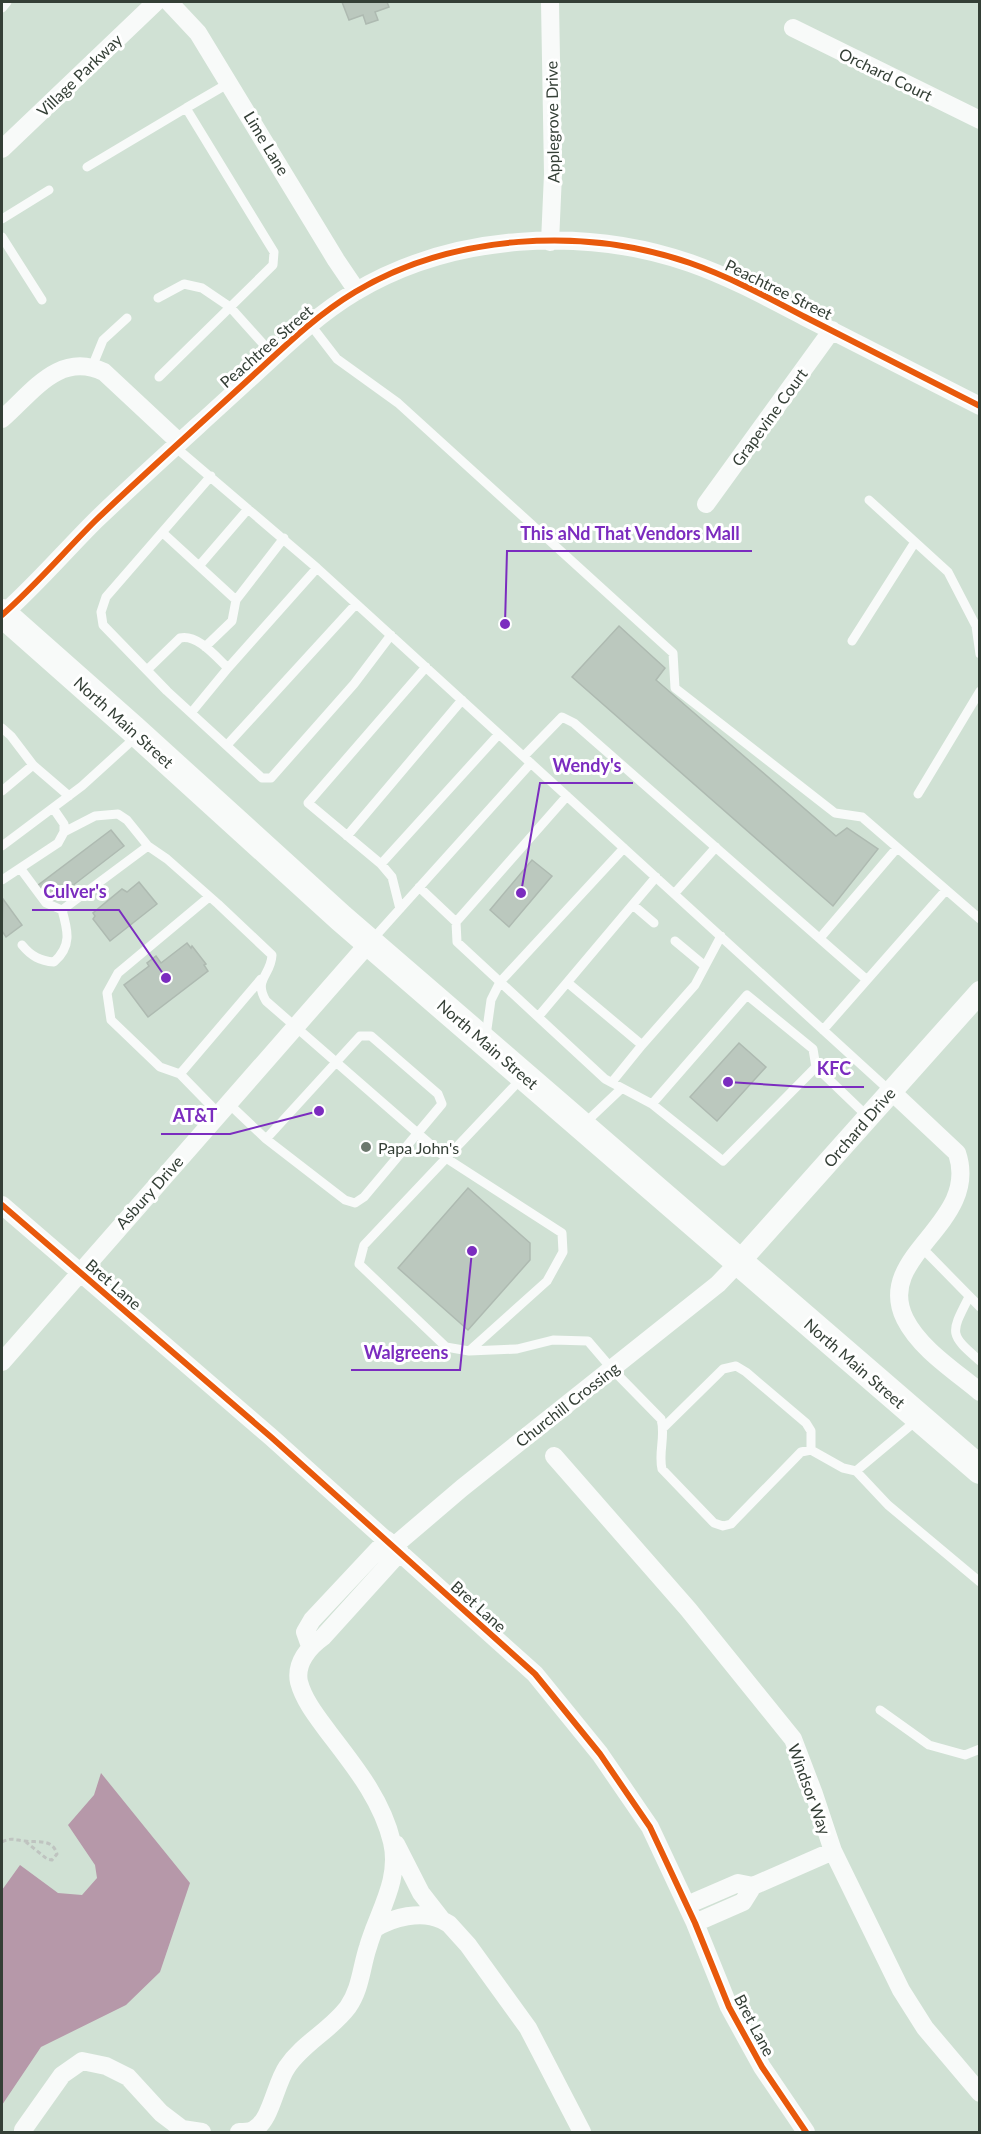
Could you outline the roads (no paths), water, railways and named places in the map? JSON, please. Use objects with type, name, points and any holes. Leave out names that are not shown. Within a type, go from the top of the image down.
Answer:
[{"type":"main road","name":"North Main Street","points":[[2,614],[369,943],[980,1470]]},
{"type":"street","name":"Village Parkway","points":[[2,149],[156,2]]},
{"type":"street","name":"Lime Lane","points":[[169,2],[198,33],[357,291]]},
{"type":"street","name":"Applegrove Drive","points":[[550,2],[553,174],[550,242]]},
{"type":"street","name":"Orchard Court","points":[[793,28],[980,120]]},
{"type":"street","name":"Peachtree Street","points":[[2,614],[176,444],[310,324],[357,291],[401,269],[454,252],[511,243],[602,244],[632,248],[688,263],[744,286],[980,406]]},
{"type":"street","name":"Grapevine Court","points":[[706,504],[831,330]]},
{"type":"street","points":[[2,419],[37,386],[64,368],[78,365],[92,367],[116,381],[176,444]]},
{"type":"street","name":"Asbury Drive","points":[[2,1362],[79,1271],[369,943]]},
{"type":"street","name":"Orchard Drive","points":[[739,1262],[980,992]]},
{"type":"street","points":[[891,1091],[957,1153],[972,1174],[974,1186],[968,1209],[903,1285],[900,1296],[904,1318],[921,1341],[980,1392]]},
{"type":"street","name":"Bret Lane","points":[[2,1205],[271,1437],[535,1674],[593,1746],[650,1827],[695,1923],[729,2007],[762,2067],[806,2133]]},
{"type":"street","name":"Churchill Crossing","points":[[388,1826],[369,1787],[306,1699],[299,1676],[303,1657],[310,1646],[305,1632],[312,1620],[454,1495],[723,1279],[739,1262]]},
{"type":"street","name":"Windsor Way","points":[[554,1456],[688,1609],[793,1739],[833,1851],[901,1990],[925,2028],[980,2093]]},
{"type":"street","points":[[388,1826],[415,1882],[442,1920]]},
{"type":"street","points":[[250,2132],[268,2113],[286,2067],[305,2046],[338,2018],[354,1997],[362,1975],[367,1949],[392,1881],[393,1845],[388,1826]]},
{"type":"street","points":[[695,1923],[743,1902],[753,1886],[833,1851]]},
{"type":"street","points":[[687,1905],[738,1883],[753,1886]]},
{"type":"street","points":[[374,1929],[390,1921],[426,1915],[448,1924],[468,1945],[510,2000],[536,2042],[582,2133]]},
{"type":"street","points":[[23,2130],[62,2075],[82,2061],[106,2066],[128,2077],[160,2113],[182,2129],[201,2133]]},
{"type":"lane","points":[[2,8],[7,2]]},
{"type":"lane","points":[[87,167],[229,83]]},
{"type":"lane","points":[[159,377],[273,265],[274,252],[186,108]]},
{"type":"lane","points":[[2,219],[50,190]]},
{"type":"lane","points":[[2,237],[42,300]]},
{"type":"lane","points":[[158,298],[184,284],[202,288],[230,307],[274,356]]},
{"type":"lane","points":[[92,367],[103,340],[127,318]]},
{"type":"lane","points":[[310,324],[337,359],[398,403],[673,653],[675,688],[835,813],[861,818],[980,919]]},
{"type":"lane","points":[[176,444],[356,603],[891,1091]]},
{"type":"lane","points":[[211,476],[106,597],[101,612],[103,625],[191,713],[262,778],[271,778],[354,684],[391,635]]},
{"type":"lane","points":[[869,500],[948,572],[976,626],[980,654]]},
{"type":"lane","points":[[199,566],[248,508]]},
{"type":"lane","points":[[163,532],[236,600]]},
{"type":"lane","points":[[205,647],[232,621],[236,600],[284,538]]},
{"type":"lane","points":[[852,641],[915,542]]},
{"type":"lane","points":[[191,713],[317,568]]},
{"type":"lane","points":[[227,745],[356,603]]},
{"type":"lane","points":[[147,670],[180,638],[185,637],[198,641],[228,668]]},
{"type":"lane","points":[[400,909],[392,877],[381,864],[308,803],[426,667]]},
{"type":"lane","points":[[918,794],[980,691]]},
{"type":"lane","points":[[347,836],[462,700]]},
{"type":"lane","points":[[369,943],[420,887],[562,717],[574,723],[867,980]]},
{"type":"lane","points":[[2,728],[33,765],[69,796]]},
{"type":"lane","points":[[381,864],[499,734]]},
{"type":"lane","points":[[2,846],[69,796],[139,735]]},
{"type":"lane","points":[[2,791],[33,765]]},
{"type":"lane","points":[[456,922],[567,796]]},
{"type":"lane","points":[[2,880],[58,843],[64,832],[64,824],[53,808]]},
{"type":"lane","points":[[64,832],[95,816],[118,814],[127,820],[148,846],[167,859],[272,955],[270,968],[262,979],[180,1074]]},
{"type":"lane","points":[[62,910],[148,846]]},
{"type":"lane","points":[[674,894],[716,847]]},
{"type":"lane","points":[[485,1041],[491,1000],[500,982],[624,848]]},
{"type":"lane","points":[[820,938],[897,848]]},
{"type":"lane","points":[[20,868],[46,903],[62,910]]},
{"type":"lane","points":[[538,1017],[656,877]]},
{"type":"lane","points":[[420,887],[456,922],[457,942],[605,1079],[652,1104],[723,1161],[816,1067]]},
{"type":"lane","points":[[823,1030],[946,890]]},
{"type":"lane","points":[[209,897],[118,973],[107,993],[111,1020],[160,1067],[180,1074],[345,1200],[355,1203],[364,1197],[442,1104],[438,1094],[372,1036],[360,1036],[266,1139]]},
{"type":"lane","points":[[633,905],[654,923]]},
{"type":"lane","points":[[22,945],[41,961],[54,962],[64,953],[68,933],[62,910]]},
{"type":"lane","points":[[612,1082],[695,985],[721,936]]},
{"type":"lane","points":[[675,941],[705,966]]},
{"type":"lane","points":[[262,979],[262,993],[266,1001],[446,1158],[562,1233],[564,1252],[547,1281],[469,1351]]},
{"type":"lane","points":[[568,983],[642,1045]]},
{"type":"lane","points":[[652,1104],[747,995],[813,1049],[816,1067],[868,1117]]},
{"type":"lane","points":[[524,1075],[363,1245],[359,1264],[446,1347],[469,1351],[517,1349],[552,1340],[588,1341],[661,1419],[663,1428],[659,1457],[662,1469],[714,1523],[723,1526],[731,1524],[801,1452],[811,1450],[843,1468],[856,1471],[888,1505],[980,1582]]},
{"type":"lane","points":[[583,1126],[622,1088]]},
{"type":"lane","points":[[928,1254],[980,1307]]},
{"type":"lane","points":[[969,1297],[957,1319],[954,1333],[958,1342],[980,1361]]},
{"type":"lane","points":[[663,1428],[723,1369],[735,1366],[746,1372],[806,1423],[811,1431],[811,1450]]},
{"type":"lane","points":[[856,1471],[919,1418]]},
{"type":"lane","points":[[880,1710],[929,1745],[965,1755],[980,1749]]},
{"type":"place","name":"This aNd That Vendors Mall","points":[[505,624]]},
{"type":"place","name":"Wendy's","points":[[521,893]]},
{"type":"place","name":"Culver's","points":[[166,978]]},
{"type":"place","name":"KFC","points":[[728,1082]]},
{"type":"place","name":"AT&T","points":[[319,1111]]},
{"type":"place","name":"Papa John's","points":[[366,1147]]},
{"type":"place","name":"Walgreens","points":[[472,1251]]}]
